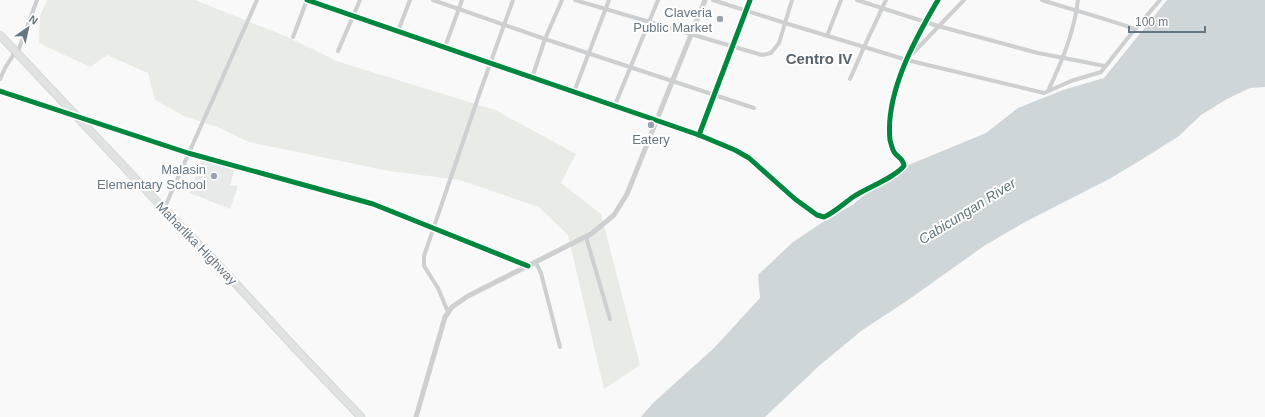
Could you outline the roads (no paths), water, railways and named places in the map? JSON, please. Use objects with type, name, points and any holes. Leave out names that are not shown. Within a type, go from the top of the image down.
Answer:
[{"type":"highway","name":"Maharlika Highway","points":[[0,35],[361,417]]},
{"type":"street","points":[[0,79],[5,68],[16,53],[37,0]]},
{"type":"street","points":[[164,209],[257,0]]},
{"type":"street","points":[[293,37],[308,0],[491,62],[532,78],[615,105],[699,135],[743,154],[795,199],[817,215],[824,217],[834,212],[853,197],[903,168],[904,163],[892,149],[890,140],[890,122],[893,104],[898,85],[908,59],[925,22],[938,0]]},
{"type":"street","points":[[338,51],[360,0]]},
{"type":"street","points":[[398,31],[410,0]]},
{"type":"street","points":[[433,0],[545,39],[754,108]]},
{"type":"street","points":[[445,47],[462,0]]},
{"type":"street","points":[[448,312],[438,288],[426,269],[424,263],[425,252],[513,0]]},
{"type":"street","points":[[532,78],[545,39],[562,0]]},
{"type":"street","points":[[575,0],[762,55],[769,54],[779,43],[792,0]]},
{"type":"street","points":[[574,92],[609,0]]},
{"type":"street","points":[[615,105],[658,0]]},
{"type":"street","points":[[416,417],[443,323],[452,307],[468,296],[586,237],[614,215],[627,194],[705,0]]},
{"type":"street","points":[[713,0],[864,47],[1044,93],[1071,81],[1101,72],[1160,0]]},
{"type":"street","points":[[699,135],[750,0]]},
{"type":"street","points":[[827,36],[841,0]]},
{"type":"street","points":[[857,0],[938,26],[1038,53],[1092,65],[1105,66]]},
{"type":"street","points":[[850,79],[886,0]]},
{"type":"street","points":[[908,59],[964,0]]},
{"type":"street","points":[[1042,0],[1076,12],[1109,20],[1135,29]]},
{"type":"street","points":[[1048,91],[1064,58],[1078,0]]},
{"type":"street","points":[[0,91],[188,153],[364,201],[433,227],[528,266]]},
{"type":"street","points":[[586,237],[610,319]]},
{"type":"street","points":[[536,263],[541,273],[560,347]]},
{"type":"water","name":"Cabicungan River","points":[[1167,0],[1265,0],[1265,87],[1250,88],[1227,99],[1201,115],[1179,136],[1141,160],[1111,178],[1025,222],[984,246],[908,300],[861,331],[819,366],[765,417],[641,417],[653,403],[714,348],[760,298],[758,275],[793,242],[835,214],[851,206],[894,171],[986,133],[1018,108],[1063,90],[1104,78]]},
{"type":"place","name":"Claveria Public Market","points":[[720,19]]},
{"type":"place","name":"Eatery","points":[[651,125]]},
{"type":"place","name":"Malasin Elementary School","points":[[214,176]]},
{"type":"district","name":"Centro IV","points":[[819,59]]}]
